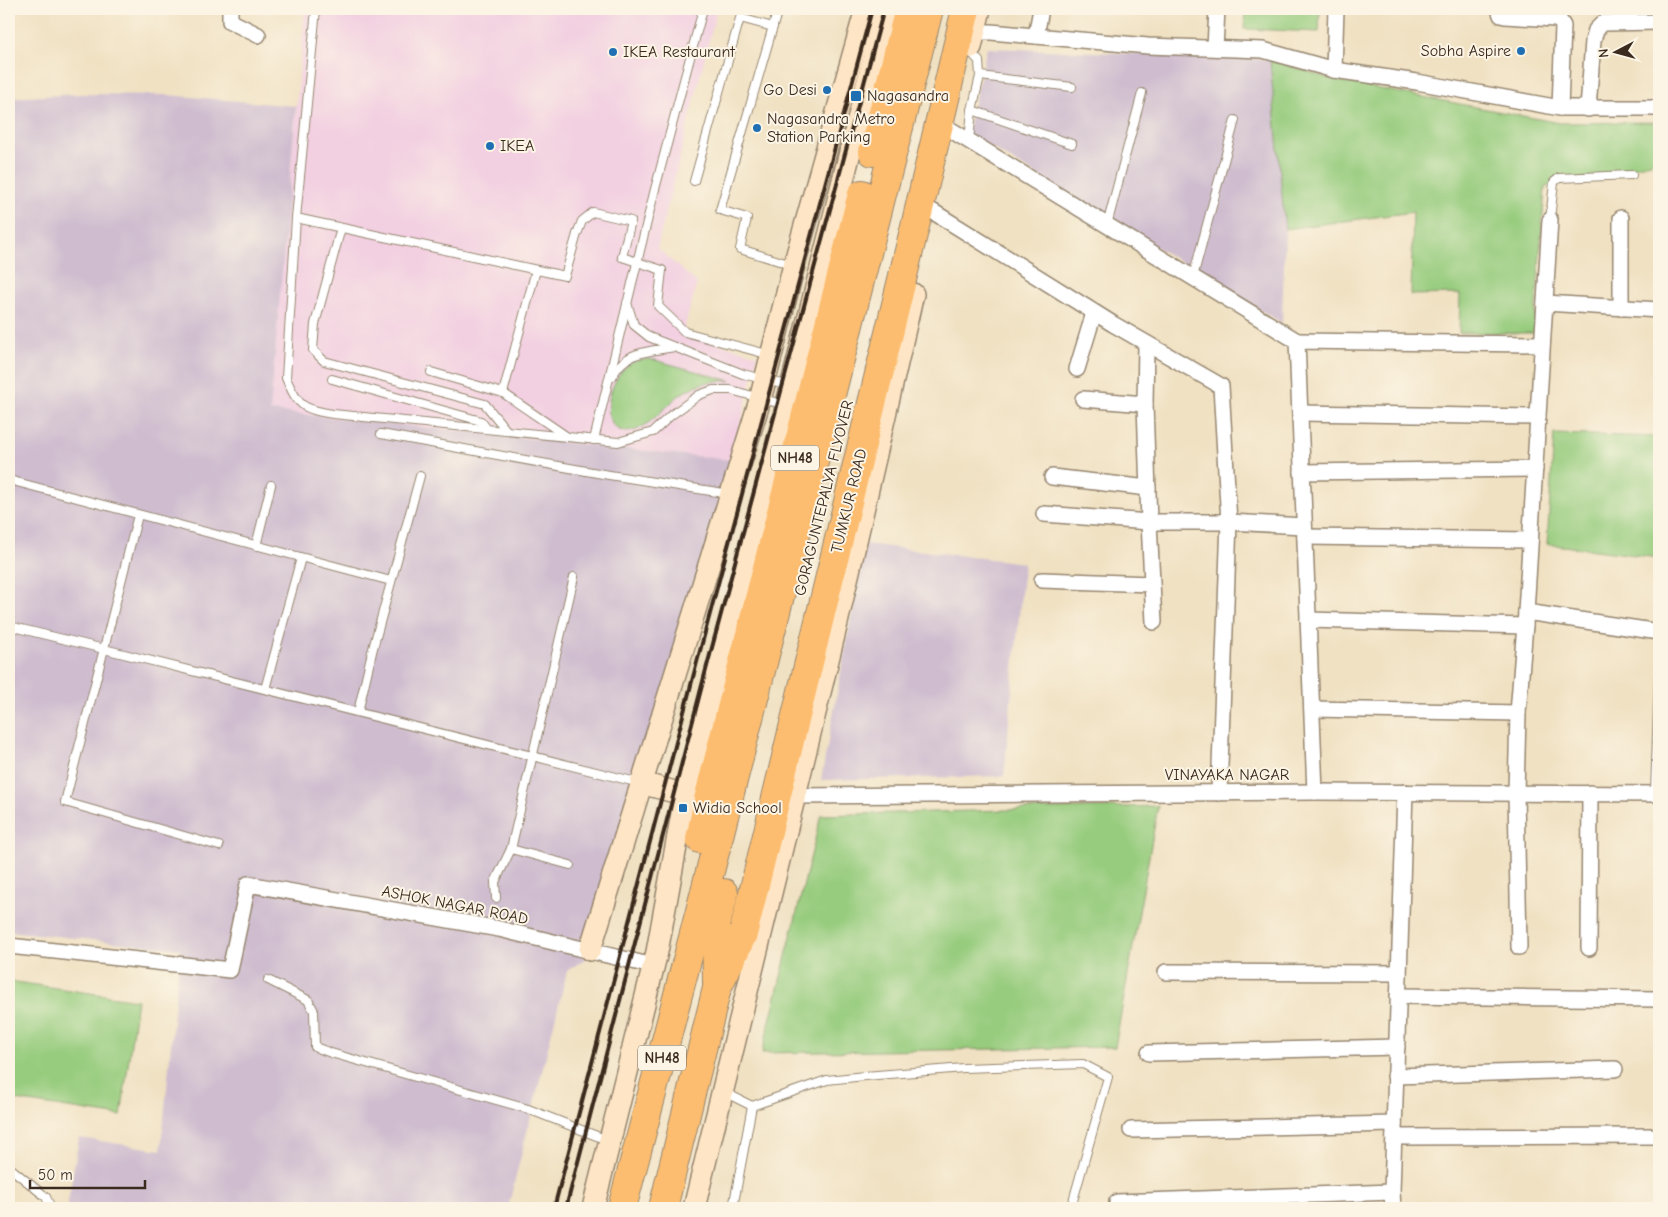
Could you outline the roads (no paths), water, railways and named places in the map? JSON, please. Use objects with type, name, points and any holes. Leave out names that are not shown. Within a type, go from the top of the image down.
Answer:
[{"type":"highway","name":"NH48","points":[[622,1208],[709,916],[694,891],[692,877],[708,800],[909,9]]},
{"type":"highway","name":"GORAGUNTEPALYA FLYOVER","points":[[717,988],[709,916],[709,875],[929,9]]},
{"type":"highway","name":"GORAGUNTEPALYA FLYOVER","points":[[709,916],[948,9]]},
{"type":"highway","name":"TUMKUR ROAD","points":[[717,988],[743,934],[917,218],[970,31]]},
{"type":"highway","name":"NH48","points":[[663,1208],[717,988]]},
{"type":"street","points":[[230,9],[230,21],[258,35]]},
{"type":"street","points":[[590,950],[760,400],[794,266],[866,9]]},
{"type":"street","points":[[593,1208],[653,966],[686,795],[886,9]]},
{"type":"street","points":[[694,1208],[837,624],[867,486],[932,211],[960,135],[970,31],[980,9]]},
{"type":"street","points":[[1036,36],[1041,9]]},
{"type":"street","points":[[1215,48],[1217,9]]},
{"type":"street","points":[[1334,70],[1336,9]]},
{"type":"street","points":[[1499,9],[1501,15],[1504,16],[1555,19],[1560,21],[1563,26],[1560,108]]},
{"type":"street","points":[[1588,109],[1593,41],[1596,30],[1603,23],[1659,22]]},
{"type":"street","points":[[970,31],[1148,46],[1263,50],[1334,70],[1417,82],[1560,108],[1659,108]]},
{"type":"street","points":[[960,135],[1297,341],[1542,344]]},
{"type":"street","points":[[932,211],[1094,313],[1221,386],[1229,522],[1220,792]]},
{"type":"street","points":[[1621,218],[1621,308]]},
{"type":"street","points":[[1519,947],[1516,793],[1518,713],[1550,220]]},
{"type":"street","points":[[1545,303],[1659,310]]},
{"type":"street","points":[[1077,369],[1094,313]]},
{"type":"street","points":[[1297,341],[1315,792]]},
{"type":"street","points":[[1146,344],[1148,488],[1154,622]]},
{"type":"street","points":[[1083,399],[1146,404]]},
{"type":"street","points":[[1301,413],[1538,418]]},
{"type":"street","points":[[1302,472],[1535,469]]},
{"type":"street","points":[[1052,476],[1148,488]]},
{"type":"street","points":[[1044,514],[1149,522],[1229,522],[1304,532],[1530,540]]},
{"type":"street","points":[[1042,580],[1151,584]]},
{"type":"street","points":[[1308,620],[1525,619],[1659,632]]},
{"type":"street","points":[[1312,709],[1518,713]]},
{"type":"street","points":[[641,783],[686,795]]},
{"type":"street","name":"VINAYAKA NAGAR","points":[[795,796],[1220,792],[1657,794]]},
{"type":"street","points":[[1394,1208],[1392,1192],[1395,1076],[1405,792]]},
{"type":"street","points":[[1589,948],[1590,793]]},
{"type":"street","name":"ASHOK NAGAR ROAD","points":[[9,946],[230,970],[248,884],[498,929],[653,966]]},
{"type":"street","points":[[1166,972],[1399,973]]},
{"type":"street","points":[[1398,996],[1659,998]]},
{"type":"street","points":[[1149,1053],[1397,1047]]},
{"type":"street","points":[[1395,1076],[1614,1069]]},
{"type":"street","points":[[1131,1130],[1394,1130],[1659,1136]]},
{"type":"street","points":[[1117,1202],[1392,1192]]},
{"type":"lane","points":[[316,9],[296,218],[286,378],[294,397],[310,411],[618,442],[652,432],[699,395],[713,390],[732,390],[760,400],[789,396]]},
{"type":"lane","points":[[594,440],[637,261],[703,9]]},
{"type":"lane","points":[[694,180],[744,9]]},
{"type":"lane","points":[[778,9],[720,210],[747,218],[740,249],[794,266]]},
{"type":"lane","points":[[740,18],[773,27]]},
{"type":"lane","points":[[960,135],[972,110],[980,76],[979,62],[970,31]]},
{"type":"lane","points":[[980,76],[1072,87]]},
{"type":"lane","points":[[1107,225],[1142,93]]},
{"type":"lane","points":[[972,110],[1072,144]]},
{"type":"lane","points":[[1192,277],[1235,120]]},
{"type":"lane","points":[[1550,220],[1552,192],[1554,182],[1557,179],[1561,177],[1632,175]]},
{"type":"lane","points":[[296,218],[565,276],[576,234],[582,221],[593,212],[631,221],[622,257],[662,270],[658,306],[685,332],[772,355]]},
{"type":"lane","points":[[341,228],[315,324],[313,350],[324,361],[485,404],[506,431]]},
{"type":"lane","points":[[503,393],[536,270]]},
{"type":"lane","points":[[627,302],[634,325],[649,336],[743,374],[766,378],[789,396]]},
{"type":"lane","points":[[605,389],[616,368],[632,355],[675,347]]},
{"type":"lane","points":[[431,372],[503,393],[567,437]]},
{"type":"lane","points":[[332,379],[480,421],[487,429]]},
{"type":"lane","points":[[381,434],[603,474],[732,494]]},
{"type":"lane","points":[[358,712],[420,476]]},
{"type":"lane","points":[[9,480],[391,581]]},
{"type":"lane","points":[[256,546],[270,485]]},
{"type":"lane","points":[[138,515],[65,802],[219,846]]},
{"type":"lane","points":[[265,689],[301,558]]},
{"type":"lane","points":[[496,898],[495,882],[511,849],[574,577]]},
{"type":"lane","points":[[9,626],[641,783]]},
{"type":"lane","points":[[1657,794],[1659,673]]},
{"type":"lane","points":[[511,849],[570,864]]},
{"type":"lane","points":[[268,980],[308,1000],[314,1010],[315,1047],[330,1054],[528,1109],[610,1141]]},
{"type":"lane","points":[[722,1092],[752,1106],[827,1080],[964,1068],[1083,1064],[1108,1077],[1071,1208]]},
{"type":"lane","points":[[733,1208],[752,1106]]},
{"type":"lane","points":[[9,1167],[46,1196],[51,1208]]},
{"type":"railway","points":[[554,1208],[697,662],[872,9]]},
{"type":"railway","points":[[566,1208],[707,666],[884,9]]},
{"type":"place","name":"Sobha Aspire","points":[[1521,51]]},
{"type":"place","name":"IKEA Restaurant","points":[[613,52]]},
{"type":"place","name":"Go Desi","points":[[827,90]]},
{"type":"place","name":"Nagasandra","points":[[856,96]]},
{"type":"place","name":"Nagasandra Metro Station Parking","points":[[757,128]]},
{"type":"place","name":"IKEA","points":[[490,146]]},
{"type":"place","name":"Widia School","points":[[683,808]]}]
